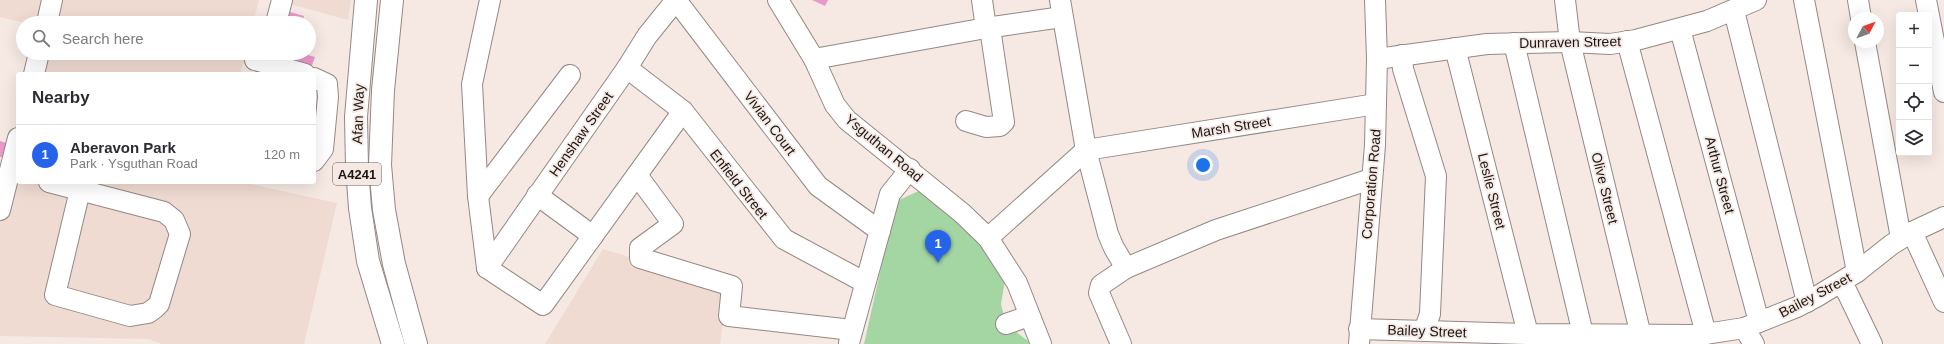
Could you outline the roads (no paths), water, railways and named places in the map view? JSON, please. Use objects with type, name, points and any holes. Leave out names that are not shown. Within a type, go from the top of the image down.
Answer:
[{"type":"main road","name":"Afan Way","points":[[366,0],[356,117],[360,208],[368,261],[393,344]]},
{"type":"main road","name":"Afan Way","points":[[392,0],[383,90],[380,165],[383,202],[394,264],[416,344]]},
{"type":"street","points":[[48,16],[52,0]]},
{"type":"street","points":[[278,16],[282,0]]},
{"type":"street","points":[[490,0],[472,84],[478,196],[487,268],[542,305],[683,111]]},
{"type":"street","name":"Henshaw Street","points":[[487,268],[627,68],[647,36],[676,0]]},
{"type":"street","name":"Vivian Court","points":[[676,0],[818,186],[880,231]]},
{"type":"street","points":[[966,121],[986,127],[1000,126],[1004,122],[982,0]]},
{"type":"street","name":"Corporation Road","points":[[1359,337],[1376,104],[1377,59],[1375,0]]},
{"type":"street","name":"Olive Street","points":[[1565,0],[1570,42],[1642,339]]},
{"type":"street","name":"Dunraven Street","points":[[1377,59],[1455,48],[1514,43],[1570,42],[1610,44],[1680,29],[1734,10],[1756,0]]},
{"type":"street","points":[[1804,0],[1857,272]]},
{"type":"street","points":[[1858,0],[1860,12]]},
{"type":"street","points":[[1926,0],[1944,92]]},
{"type":"street","name":"Ysguthan Road","points":[[781,1],[814,59],[835,105],[847,120],[910,169],[962,213],[988,238],[1017,283],[1040,344]]},
{"type":"street","points":[[814,59],[988,28],[1061,8],[1086,150],[1108,234],[1114,248],[1126,268]]},
{"type":"street","points":[[1734,10],[1807,302]]},
{"type":"street","name":"Arthur Street","points":[[1680,29],[1752,331]]},
{"type":"street","points":[[1627,41],[1706,334]]},
{"type":"street","points":[[1514,43],[1583,334]]},
{"type":"street","name":"Leslie Street","points":[[1455,48],[1528,334]]},
{"type":"street","points":[[1867,48],[1907,235],[1944,302]]},
{"type":"street","points":[[1402,55],[1403,69],[1436,176],[1430,314],[1424,331]]},
{"type":"street","points":[[34,72],[37,60]]},
{"type":"street","points":[[266,60],[299,72]]},
{"type":"street","name":"Enfield Street","points":[[627,68],[683,111],[784,239],[864,282]]},
{"type":"street","points":[[478,196],[570,75]]},
{"type":"street","points":[[316,79],[327,84],[328,97],[323,149],[316,158]]},
{"type":"street","name":"Marsh Street","points":[[1086,150],[1376,104]]},
{"type":"street","points":[[988,238],[1086,150]]},
{"type":"street","points":[[0,210],[14,173],[16,156]]},
{"type":"street","points":[[637,175],[673,224],[640,248],[640,258],[732,286],[729,316],[850,337],[864,282],[890,194],[910,169]]},
{"type":"street","points":[[1120,344],[1099,293],[1100,285],[1126,268],[1216,230],[1371,179]]},
{"type":"street","points":[[57,184],[80,190],[164,212],[174,220],[180,234],[159,304],[148,313],[130,316],[55,295],[80,190]]},
{"type":"street","points":[[537,195],[593,236]]},
{"type":"street","name":"Bailey Street","points":[[1359,337],[1424,331],[1528,334],[1551,339],[1583,334],[1642,339],[1752,331],[1807,302],[1857,272],[1907,235],[1944,217]]},
{"type":"street","points":[[1840,282],[1847,292],[1872,344]]},
{"type":"street","points":[[1006,324],[1029,316]]},
{"type":"place","name":"Aberavon Park","points":[[938,263]]}]
